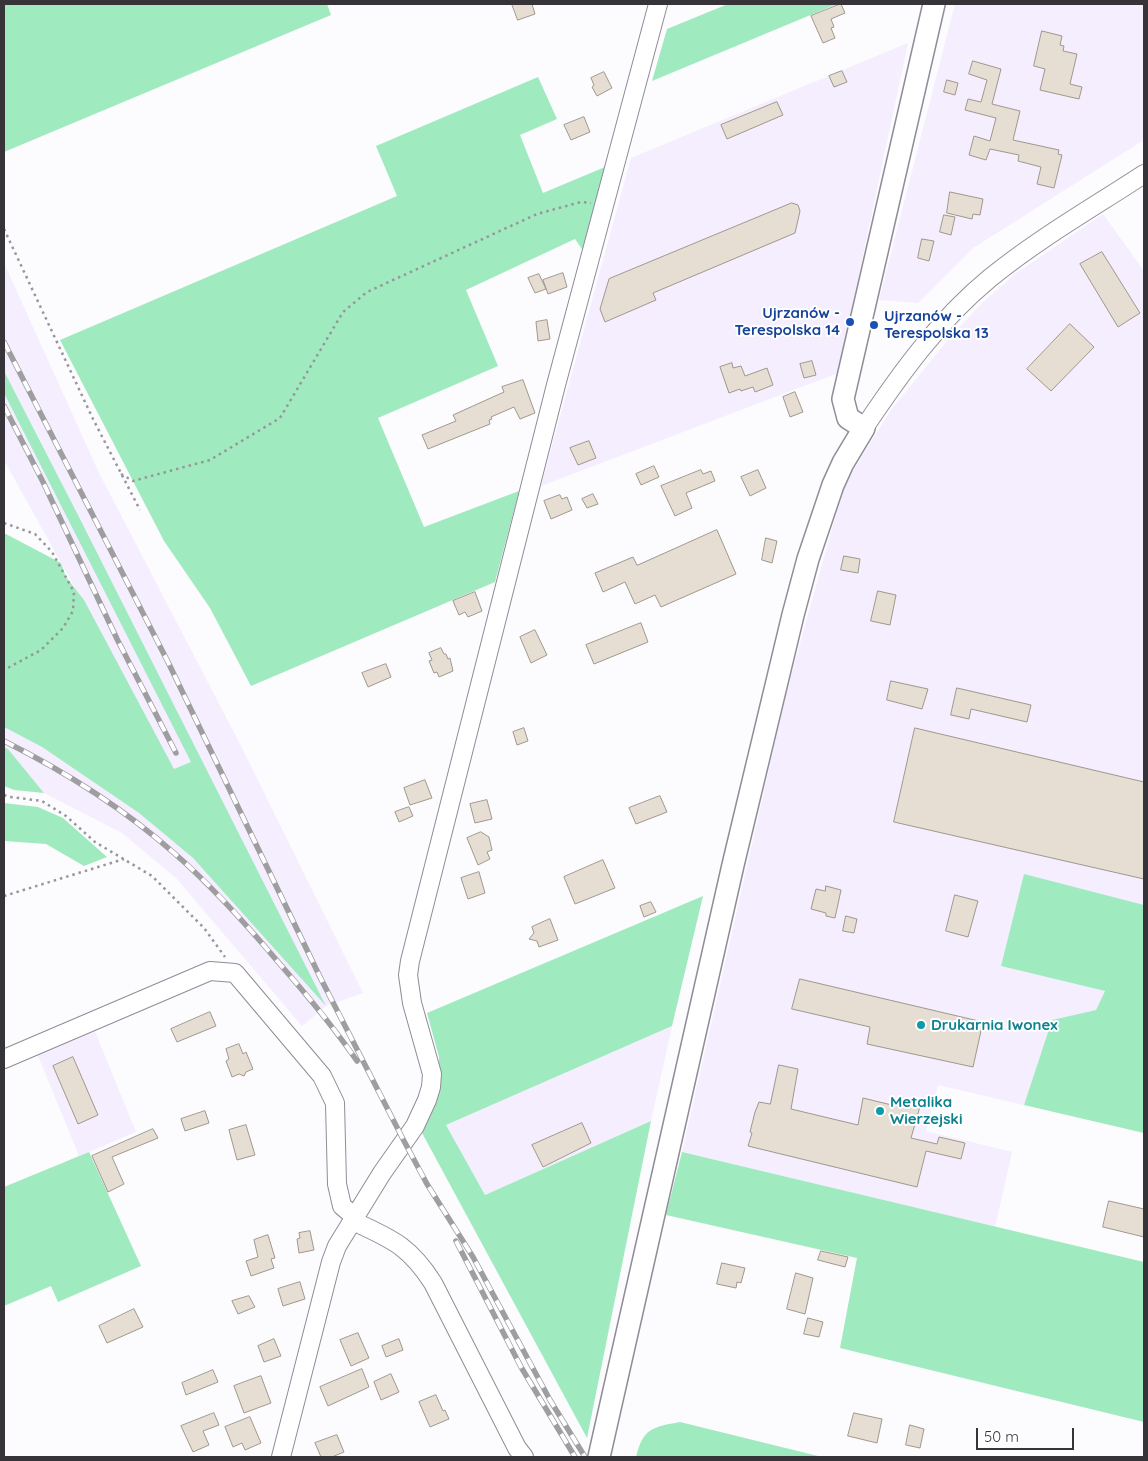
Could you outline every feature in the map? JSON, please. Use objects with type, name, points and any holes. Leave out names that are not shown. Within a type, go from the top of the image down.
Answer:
[{"type":"main road","points":[[598,1457],[731,874],[793,615],[808,559],[833,484],[864,428],[848,418],[843,399],[934,4]]},
{"type":"street","points":[[281,1457],[331,1262],[337,1246],[415,1126],[428,1100],[432,1074],[409,988],[408,974],[410,962],[544,434],[658,4]]},
{"type":"street","points":[[864,428],[909,364],[969,296],[990,278],[1053,232],[1144,174]]},
{"type":"street","points":[[4,1059],[210,972],[235,973],[322,1076],[335,1103],[337,1184],[342,1206],[354,1219],[394,1240],[422,1264],[517,1448],[524,1457]]},
{"type":"path","points":[[121,474],[132,481],[210,460],[280,418],[343,312],[366,292],[538,214],[581,202],[604,206]]},
{"type":"path","points":[[4,229],[89,410],[140,510]]},
{"type":"path","points":[[4,523],[35,534],[52,552],[74,592],[73,611],[63,628],[41,650],[4,670]]},
{"type":"path","points":[[4,795],[42,801],[66,816],[96,842],[152,876],[204,928],[235,973]]},
{"type":"path","points":[[4,896],[124,859]]},
{"type":"shaded area","points":[[955,4],[1144,4],[1144,140],[973,248],[918,303],[879,300]]},
{"type":"shaded area","points":[[908,43],[838,373],[541,486],[631,158]]},
{"type":"shaded area","points":[[1103,214],[1144,271],[1144,905],[1024,875],[1001,966],[1105,991],[1096,1010],[1052,1020],[1024,1105],[938,1085],[926,1131],[1012,1152],[995,1227],[682,1152],[787,690],[844,486],[891,410],[952,335],[982,303],[1015,274]]},
{"type":"shaded area","points":[[4,263],[99,473],[241,746],[363,993],[326,1006],[302,1026],[177,879],[122,833],[44,793],[8,749],[4,747],[4,727],[42,747],[139,813],[193,858],[325,1004],[4,371]]},
{"type":"shaded area","points":[[4,373],[199,761],[170,775],[105,642],[4,460]]},
{"type":"shaded area","points":[[672,1026],[651,1121],[485,1195],[446,1125]]},
{"type":"shaded area","points":[[94,1029],[136,1132],[79,1156],[37,1053]]},
{"type":"green space","points":[[4,4],[327,4],[331,15],[4,152]]},
{"type":"green space","points":[[728,4],[837,4],[652,81],[667,29]]},
{"type":"green space","points":[[538,77],[557,119],[520,135],[543,193],[605,167],[584,252],[575,239],[466,290],[498,366],[378,418],[424,527],[519,491],[495,582],[251,686],[210,608],[164,541],[60,340],[397,196],[376,146]]},
{"type":"green space","points":[[4,371],[326,1006],[193,858],[139,813],[42,747],[4,727],[4,533],[61,563],[66,577],[84,600],[174,769],[191,762],[4,393]]},
{"type":"green space","points":[[4,747],[8,749],[44,793],[14,790],[4,786]]},
{"type":"green space","points":[[4,803],[38,807],[63,818],[107,857],[84,866],[46,844],[4,841]]},
{"type":"green space","points":[[1024,874],[1144,905],[1144,1133],[1024,1105],[1052,1020],[1096,1010],[1105,991],[1001,966]]},
{"type":"green space","points":[[703,896],[672,1026],[446,1125],[485,1195],[651,1121],[587,1438],[421,1131],[439,1088],[439,1057],[427,1013]]},
{"type":"green space","points":[[89,1152],[141,1266],[58,1302],[51,1286],[4,1306],[4,1187]]},
{"type":"green space","points":[[682,1152],[1144,1262],[1144,1422],[840,1348],[857,1258],[666,1215]]},
{"type":"green space","points":[[680,1422],[822,1457],[636,1457],[642,1440],[650,1430]]},
{"type":"building","points":[[512,4],[532,4],[535,14],[518,20]]},
{"type":"building","points":[[841,4],[845,13],[831,19],[834,27],[831,28],[835,38],[823,43],[811,16]]},
{"type":"building","points":[[1042,31],[1062,36],[1060,45],[1064,46],[1063,51],[1077,54],[1070,84],[1082,87],[1079,99],[1040,90],[1045,69],[1034,66]]},
{"type":"building","points":[[973,61],[1001,69],[992,104],[1020,111],[1013,140],[1059,150],[1058,154],[1062,155],[1054,188],[1037,184],[1041,167],[1018,161],[1019,155],[990,149],[986,160],[969,155],[974,136],[990,141],[996,118],[965,110],[968,99],[981,102],[987,80],[969,74]]},
{"type":"building","points":[[842,71],[847,82],[834,87],[829,76]]},
{"type":"building","points":[[604,72],[612,88],[597,96],[592,87],[594,85],[591,78]]},
{"type":"building","points":[[947,80],[958,83],[955,95],[944,92]]},
{"type":"building","points":[[777,102],[783,115],[727,139],[721,125]]},
{"type":"building","points":[[584,117],[590,132],[571,140],[564,125]]},
{"type":"building","points":[[950,192],[983,199],[980,215],[973,214],[972,219],[947,213]]},
{"type":"building","points":[[792,203],[798,205],[800,211],[795,233],[653,293],[656,300],[605,322],[600,309],[609,279]]},
{"type":"building","points":[[944,215],[955,217],[951,235],[940,232]]},
{"type":"building","points":[[922,239],[934,241],[929,261],[918,258]]},
{"type":"building","points":[[1102,252],[1140,313],[1118,327],[1080,264]]},
{"type":"building","points":[[563,273],[567,287],[548,294],[543,280]]},
{"type":"building","points":[[539,274],[546,289],[535,293],[528,278]]},
{"type":"building","points":[[547,320],[550,339],[538,341],[536,322]]},
{"type":"building","points":[[1070,324],[1094,347],[1051,391],[1027,369]]},
{"type":"building","points":[[812,361],[816,375],[804,378],[800,364]]},
{"type":"building","points":[[732,363],[733,368],[741,366],[745,376],[767,368],[773,385],[755,392],[753,387],[729,393],[720,367]]},
{"type":"building","points":[[523,380],[535,413],[520,419],[514,407],[491,417],[492,419],[489,420],[490,424],[428,449],[422,435],[456,421],[453,415],[504,392],[502,387]]},
{"type":"building","points":[[795,392],[803,412],[790,417],[783,397]]},
{"type":"building","points":[[589,441],[596,458],[578,465],[570,448]]},
{"type":"building","points":[[654,466],[659,477],[641,485],[636,474]]},
{"type":"building","points":[[701,470],[703,474],[711,471],[715,481],[686,493],[692,508],[675,516],[661,486]]},
{"type":"building","points":[[758,470],[766,488],[750,496],[741,477]]},
{"type":"building","points":[[593,494],[598,504],[587,508],[582,499]]},
{"type":"building","points":[[560,495],[562,499],[567,497],[572,510],[551,519],[544,501]]},
{"type":"building","points":[[717,530],[736,574],[661,607],[655,595],[635,604],[625,582],[603,592],[595,573],[633,557],[637,565]]},
{"type":"building","points":[[766,538],[777,541],[772,563],[762,560]]},
{"type":"building","points":[[844,556],[860,559],[858,573],[841,570]]},
{"type":"building","points":[[878,591],[896,595],[890,625],[871,621]]},
{"type":"building","points":[[475,592],[482,611],[468,617],[465,612],[459,615],[453,601]]},
{"type":"building","points":[[641,623],[648,642],[594,664],[586,645]]},
{"type":"building","points":[[535,630],[547,655],[531,663],[520,637]]},
{"type":"building","points":[[441,648],[448,659],[450,658],[453,671],[439,677],[437,672],[434,673],[429,661],[432,660],[429,653]]},
{"type":"building","points":[[386,664],[391,677],[368,687],[362,673]]},
{"type":"building","points":[[891,681],[928,689],[922,709],[887,700]]},
{"type":"building","points":[[957,688],[1031,705],[1027,722],[971,709],[969,719],[951,715]]},
{"type":"building","points":[[524,728],[528,741],[517,745],[513,732]]},
{"type":"building","points":[[915,728],[1144,782],[1144,879],[894,822]]},
{"type":"building","points":[[425,780],[432,798],[410,805],[404,788]]},
{"type":"building","points":[[660,796],[667,812],[636,824],[629,808]]},
{"type":"building","points":[[487,800],[492,819],[475,823],[470,804]]},
{"type":"building","points":[[409,807],[413,816],[399,822],[395,812]]},
{"type":"building","points":[[481,832],[489,837],[492,850],[487,852],[490,859],[478,865],[467,838]]},
{"type":"building","points":[[603,860],[615,888],[575,904],[564,877]]},
{"type":"building","points":[[479,872],[485,893],[468,899],[461,878]]},
{"type":"building","points":[[826,886],[841,890],[835,918],[826,916],[826,913],[811,909],[816,889],[825,891]]},
{"type":"building","points":[[955,895],[978,901],[968,937],[946,931]]},
{"type":"building","points":[[651,902],[656,912],[644,917],[640,906]]},
{"type":"building","points":[[846,916],[857,919],[854,933],[843,931]]},
{"type":"building","points":[[550,919],[558,940],[539,947],[537,941],[529,939],[534,933],[532,927]]},
{"type":"building","name":"Drukarnia Iwonex","points":[[800,979],[983,1022],[973,1067],[867,1044],[870,1027],[792,1009]]},
{"type":"building","points":[[210,1012],[216,1026],[177,1042],[171,1029]]},
{"type":"building","points":[[239,1044],[243,1054],[246,1052],[253,1069],[246,1072],[244,1076],[239,1074],[232,1077],[226,1061],[229,1059],[226,1049]]},
{"type":"building","points":[[73,1057],[98,1115],[78,1124],[53,1066]]},
{"type":"building","points":[[779,1065],[798,1069],[791,1109],[858,1125],[863,1098],[900,1107],[902,1098],[921,1103],[911,1138],[937,1144],[939,1137],[965,1143],[961,1159],[926,1151],[917,1187],[748,1146],[755,1112],[759,1102],[770,1104]]},
{"type":"building","points":[[205,1111],[209,1123],[185,1131],[181,1119]]},
{"type":"building","points":[[582,1123],[591,1143],[543,1167],[532,1145]]},
{"type":"building","points":[[246,1125],[255,1155],[237,1160],[229,1130]]},
{"type":"building","points":[[153,1129],[158,1138],[112,1157],[124,1184],[108,1192],[92,1156]]},
{"type":"building","points":[[1109,1201],[1144,1209],[1144,1237],[1103,1227]]},
{"type":"building","points":[[310,1231],[314,1250],[299,1253],[297,1239],[300,1238],[299,1233]]},
{"type":"building","points":[[268,1235],[275,1258],[271,1259],[274,1268],[251,1276],[246,1261],[258,1257],[254,1240]]},
{"type":"building","points":[[821,1251],[848,1257],[845,1267],[818,1260]]},
{"type":"building","points":[[722,1263],[745,1268],[741,1283],[737,1282],[736,1288],[717,1284]]},
{"type":"building","points":[[796,1273],[813,1278],[805,1314],[787,1309]]},
{"type":"building","points":[[300,1282],[305,1299],[283,1306],[278,1289]]},
{"type":"building","points":[[249,1296],[255,1307],[238,1314],[232,1301]]},
{"type":"building","points":[[134,1309],[143,1327],[107,1343],[99,1326]]},
{"type":"building","points":[[808,1318],[823,1322],[819,1337],[804,1334]]},
{"type":"building","points":[[358,1333],[369,1358],[351,1366],[340,1340]]},
{"type":"building","points":[[274,1339],[281,1356],[264,1362],[258,1346]]},
{"type":"building","points":[[399,1339],[403,1350],[386,1357],[382,1346]]},
{"type":"building","points":[[362,1369],[369,1387],[328,1406],[320,1387]]},
{"type":"building","points":[[213,1370],[218,1382],[186,1395],[182,1383]]},
{"type":"building","points":[[391,1374],[399,1392],[381,1400],[374,1382]]},
{"type":"building","points":[[261,1376],[271,1403],[244,1413],[234,1386]]},
{"type":"building","points":[[436,1395],[449,1419],[430,1427],[419,1402]]},
{"type":"building","points":[[214,1413],[219,1425],[203,1431],[209,1445],[193,1452],[181,1426]]},
{"type":"building","points":[[854,1413],[882,1419],[877,1443],[848,1436]]},
{"type":"building","points":[[250,1417],[261,1443],[245,1450],[242,1443],[233,1447],[225,1427]]},
{"type":"building","points":[[910,1425],[924,1429],[920,1448],[906,1445]]},
{"type":"building","points":[[337,1435],[344,1452],[332,1457],[321,1457],[315,1443]]},
{"type":"railway","points":[[4,342],[168,662],[321,979],[404,1141],[427,1184],[473,1257],[550,1400],[585,1457]]},
{"type":"railway","points":[[4,406],[43,482],[117,639],[176,753]]},
{"type":"railway","points":[[4,741],[92,791],[155,836],[202,879],[267,948],[319,1010],[357,1061]]},
{"type":"railway","points":[[456,1241],[521,1367],[575,1457]]},
{"type":"place","name":"Ujrzanów - Terespolska 14","points":[[850,322]]},
{"type":"place","name":"Ujrzanów - Terespolska 13","points":[[874,325]]},
{"type":"place","name":"Drukarnia Iwonex","points":[[921,1025]]},
{"type":"place","name":"Metalika Wierzejski","points":[[880,1111]]}]
